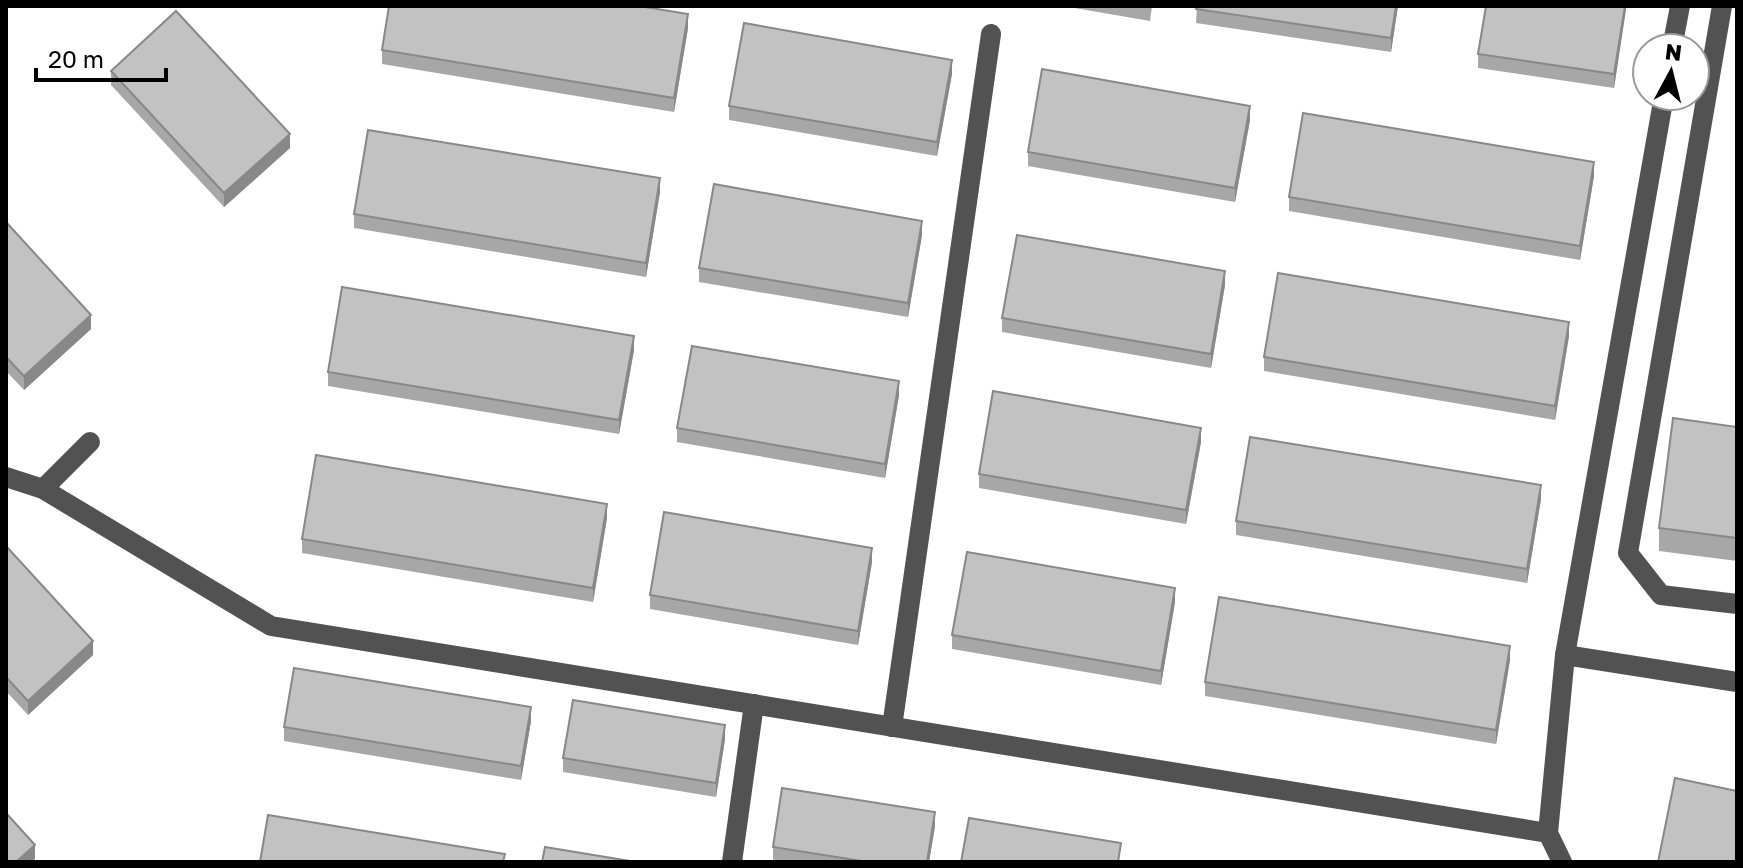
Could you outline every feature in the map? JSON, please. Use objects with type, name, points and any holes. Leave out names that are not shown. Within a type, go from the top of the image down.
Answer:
[{"type":"lane","points":[[1675,32],[1680,6]]},
{"type":"lane","points":[[1722,6],[1628,553],[1661,595],[1737,604]]},
{"type":"lane","points":[[892,727],[991,34]]},
{"type":"lane","points":[[1562,862],[1548,833],[1565,655],[1661,112]]},
{"type":"lane","points":[[43,489],[90,442]]},
{"type":"lane","points":[[6,477],[43,489],[271,626],[1548,833]]},
{"type":"lane","points":[[1565,655],[1737,682]]},
{"type":"lane","points":[[732,862],[754,704]]},
{"type":"building","points":[[389,6],[639,6],[688,14],[674,98],[382,50]]},
{"type":"building","points":[[1197,6],[1396,6],[1391,38],[1196,9]]},
{"type":"building","points":[[1486,6],[1625,6],[1614,74],[1478,54]]},
{"type":"building","points":[[176,11],[290,134],[224,193],[111,71]]},
{"type":"building","points":[[744,23],[952,60],[937,142],[729,106]]},
{"type":"building","points":[[1042,69],[1250,106],[1235,188],[1028,152]]},
{"type":"building","points":[[1303,113],[1594,162],[1580,246],[1289,197]]},
{"type":"building","points":[[368,130],[660,178],[646,263],[354,214]]},
{"type":"building","points":[[714,184],[922,221],[908,303],[699,268]]},
{"type":"building","points":[[6,222],[91,315],[24,376],[6,357]]},
{"type":"building","points":[[1017,235],[1225,271],[1211,354],[1002,318]]},
{"type":"building","points":[[1278,273],[1569,322],[1555,406],[1264,357]]},
{"type":"building","points":[[342,287],[634,336],[619,420],[328,372]]},
{"type":"building","points":[[692,346],[899,381],[885,464],[677,428]]},
{"type":"building","points":[[993,391],[1201,428],[1186,510],[979,474]]},
{"type":"building","points":[[1673,418],[1737,427],[1737,538],[1659,528]]},
{"type":"building","points":[[1250,437],[1541,485],[1527,569],[1236,521]]},
{"type":"building","points":[[316,455],[607,504],[593,588],[302,539]]},
{"type":"building","points":[[664,512],[872,548],[858,631],[650,595]]},
{"type":"building","points":[[6,546],[93,641],[28,701],[6,677]]},
{"type":"building","points":[[967,552],[1175,588],[1161,671],[952,635]]},
{"type":"building","points":[[1219,597],[1510,646],[1496,730],[1205,682]]},
{"type":"building","points":[[294,668],[531,707],[521,766],[284,727]]},
{"type":"building","points":[[573,700],[725,725],[716,783],[563,758]]},
{"type":"building","points":[[1675,778],[1737,791],[1737,862],[1658,862]]},
{"type":"building","points":[[782,788],[935,812],[927,862],[868,862],[773,847]]},
{"type":"building","points":[[6,813],[35,845],[16,862],[6,862]]},
{"type":"building","points":[[268,815],[505,854],[503,862],[260,862]]},
{"type":"building","points":[[969,818],[1121,843],[1118,862],[961,862]]},
{"type":"building","points":[[545,847],[636,862],[542,862]]}]
